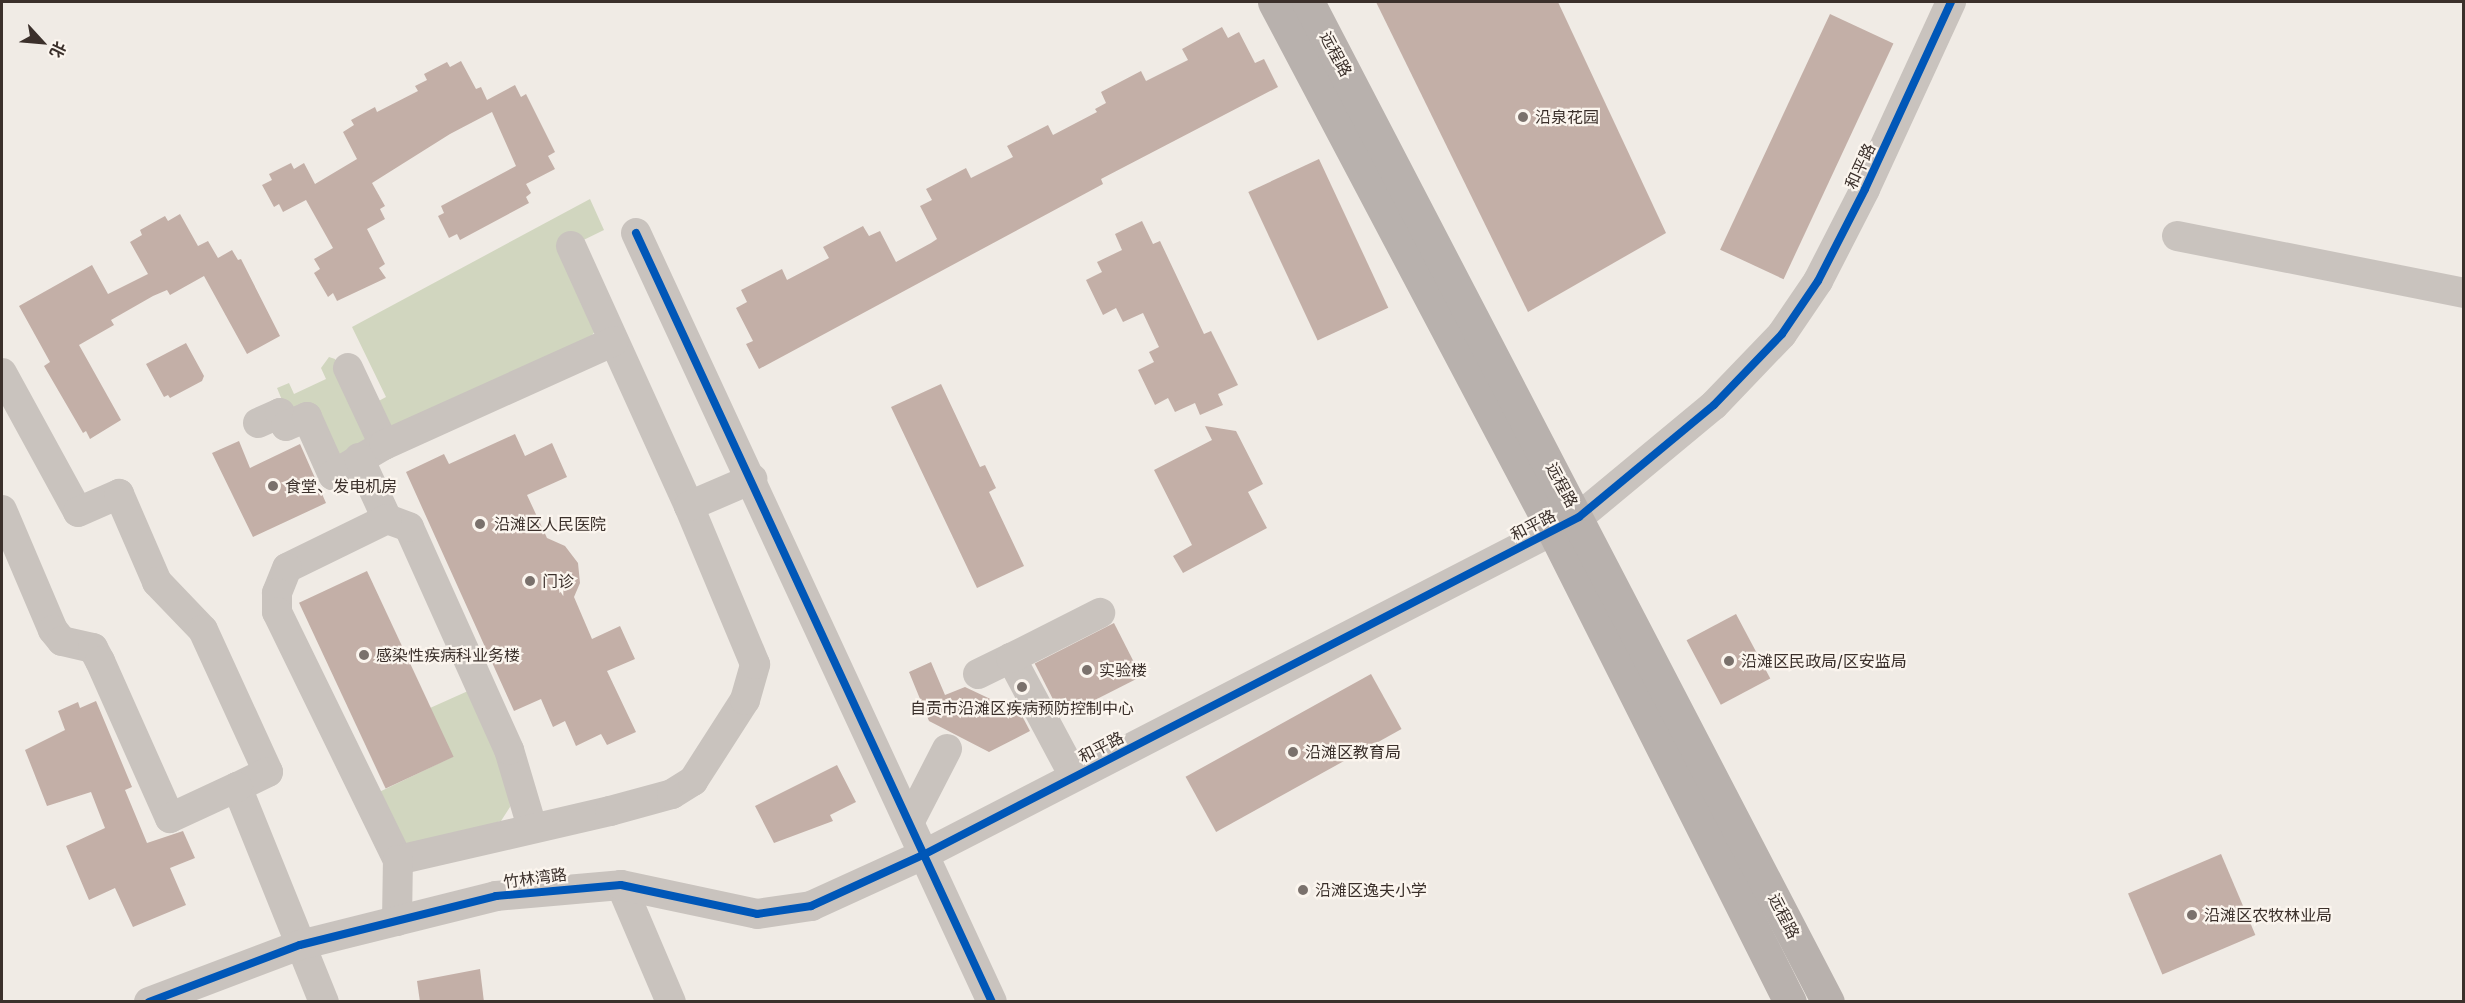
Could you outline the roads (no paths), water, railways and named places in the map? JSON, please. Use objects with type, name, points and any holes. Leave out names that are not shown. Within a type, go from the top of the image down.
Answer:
[{"type":"main road","name":"远程路","points":[[1274,2],[1566,524],[1828,1002]]},
{"type":"main road","name":"远程路","points":[[1308,2],[1566,524],[1790,1002]]},
{"type":"street","name":"和平路","points":[[925,854],[1566,524],[1714,405],[1782,334],[1818,281],[1865,189],[1951,2]]},
{"type":"street","points":[[636,233],[910,820],[992,1002]]},
{"type":"street","points":[[2176,236],[2463,293]]},
{"type":"street","points":[[398,860],[532,827],[610,811],[684,788],[693,781],[752,686],[752,651],[571,246]]},
{"type":"street","points":[[258,423],[280,413],[286,426],[307,417],[333,475],[371,452],[614,341]]},
{"type":"street","points":[[348,368],[387,519]]},
{"type":"street","points":[[2,373],[9,404],[78,512],[119,494],[157,582],[203,630],[268,772],[170,818],[93,648],[62,641],[53,630],[2,510]]},
{"type":"street","points":[[688,506],[752,479]]},
{"type":"street","points":[[397,921],[398,860],[277,612],[277,593],[287,568],[387,519],[409,527],[509,750],[532,827]]},
{"type":"street","points":[[978,674],[1100,613]]},
{"type":"street","points":[[1011,658],[1074,776]]},
{"type":"street","points":[[910,820],[947,749]]},
{"type":"street","points":[[237,787],[324,1002]]},
{"type":"street","name":"竹林湾路","points":[[149,1002],[300,945],[496,896],[621,885],[757,914],[811,906],[925,854]]},
{"type":"street","points":[[621,885],[671,1002]]},
{"type":"place","name":"沿泉花园","points":[[1523,117]]},
{"type":"place","name":"食堂、发电机房","points":[[273,486]]},
{"type":"place","name":"沿滩区人民医院","points":[[480,524]]},
{"type":"place","name":"门诊","points":[[530,581]]},
{"type":"place","name":"感染性疾病科业务楼","points":[[364,655]]},
{"type":"place","name":"沿滩区民政局/区安监局","points":[[1729,661]]},
{"type":"place","name":"实验楼","points":[[1087,670]]},
{"type":"place","name":"自贡市沿滩区疾病预防控制中心","points":[[1022,687]]},
{"type":"place","name":"沿滩区教育局","points":[[1293,752]]},
{"type":"place","name":"沿滩区逸夫小学","points":[[1303,890]]},
{"type":"place","name":"沿滩区农牧林业局","points":[[2192,915]]}]
